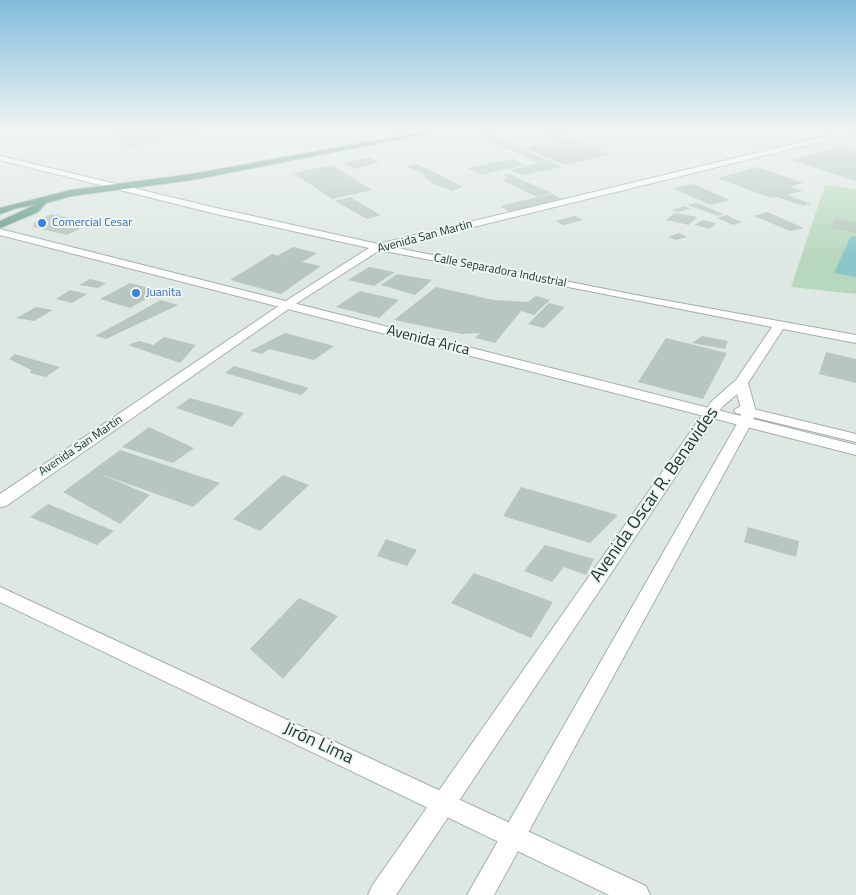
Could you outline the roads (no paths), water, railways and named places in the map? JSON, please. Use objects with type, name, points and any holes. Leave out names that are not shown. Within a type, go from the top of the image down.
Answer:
[{"type":"main road","points":[[0,211],[15,205],[45,201],[71,193],[215,173]]},
{"type":"main road","points":[[1,226],[35,210],[45,201]]},
{"type":"street","name":"Calle Separadora Industrial","points":[[56,173],[110,187],[378,247],[779,326],[856,339]]},
{"type":"street","name":"Avenida San Martin","points":[[0,502],[292,302],[378,247],[683,173]]},
{"type":"street","name":"Avenida Arica","points":[[1,226],[292,302],[714,408],[856,450]]},
{"type":"street","name":"Avenida Oscar R. Benavides","points":[[382,895],[714,408],[741,383],[779,326]]},
{"type":"street","points":[[741,383],[747,417]]},
{"type":"street","name":"Avenida Arica","points":[[747,417],[856,438]]},
{"type":"street","name":"Avenida Oscar R. Benavides","points":[[480,895],[747,417]]},
{"type":"street","name":"Jirón Lima","points":[[0,594],[637,895]]},
{"type":"water","points":[[851,236],[856,237],[856,277],[834,273]]},
{"type":"place","name":"Comercial Cesar","points":[[42,223]]},
{"type":"place","name":"Juanita","points":[[136,293]]}]
